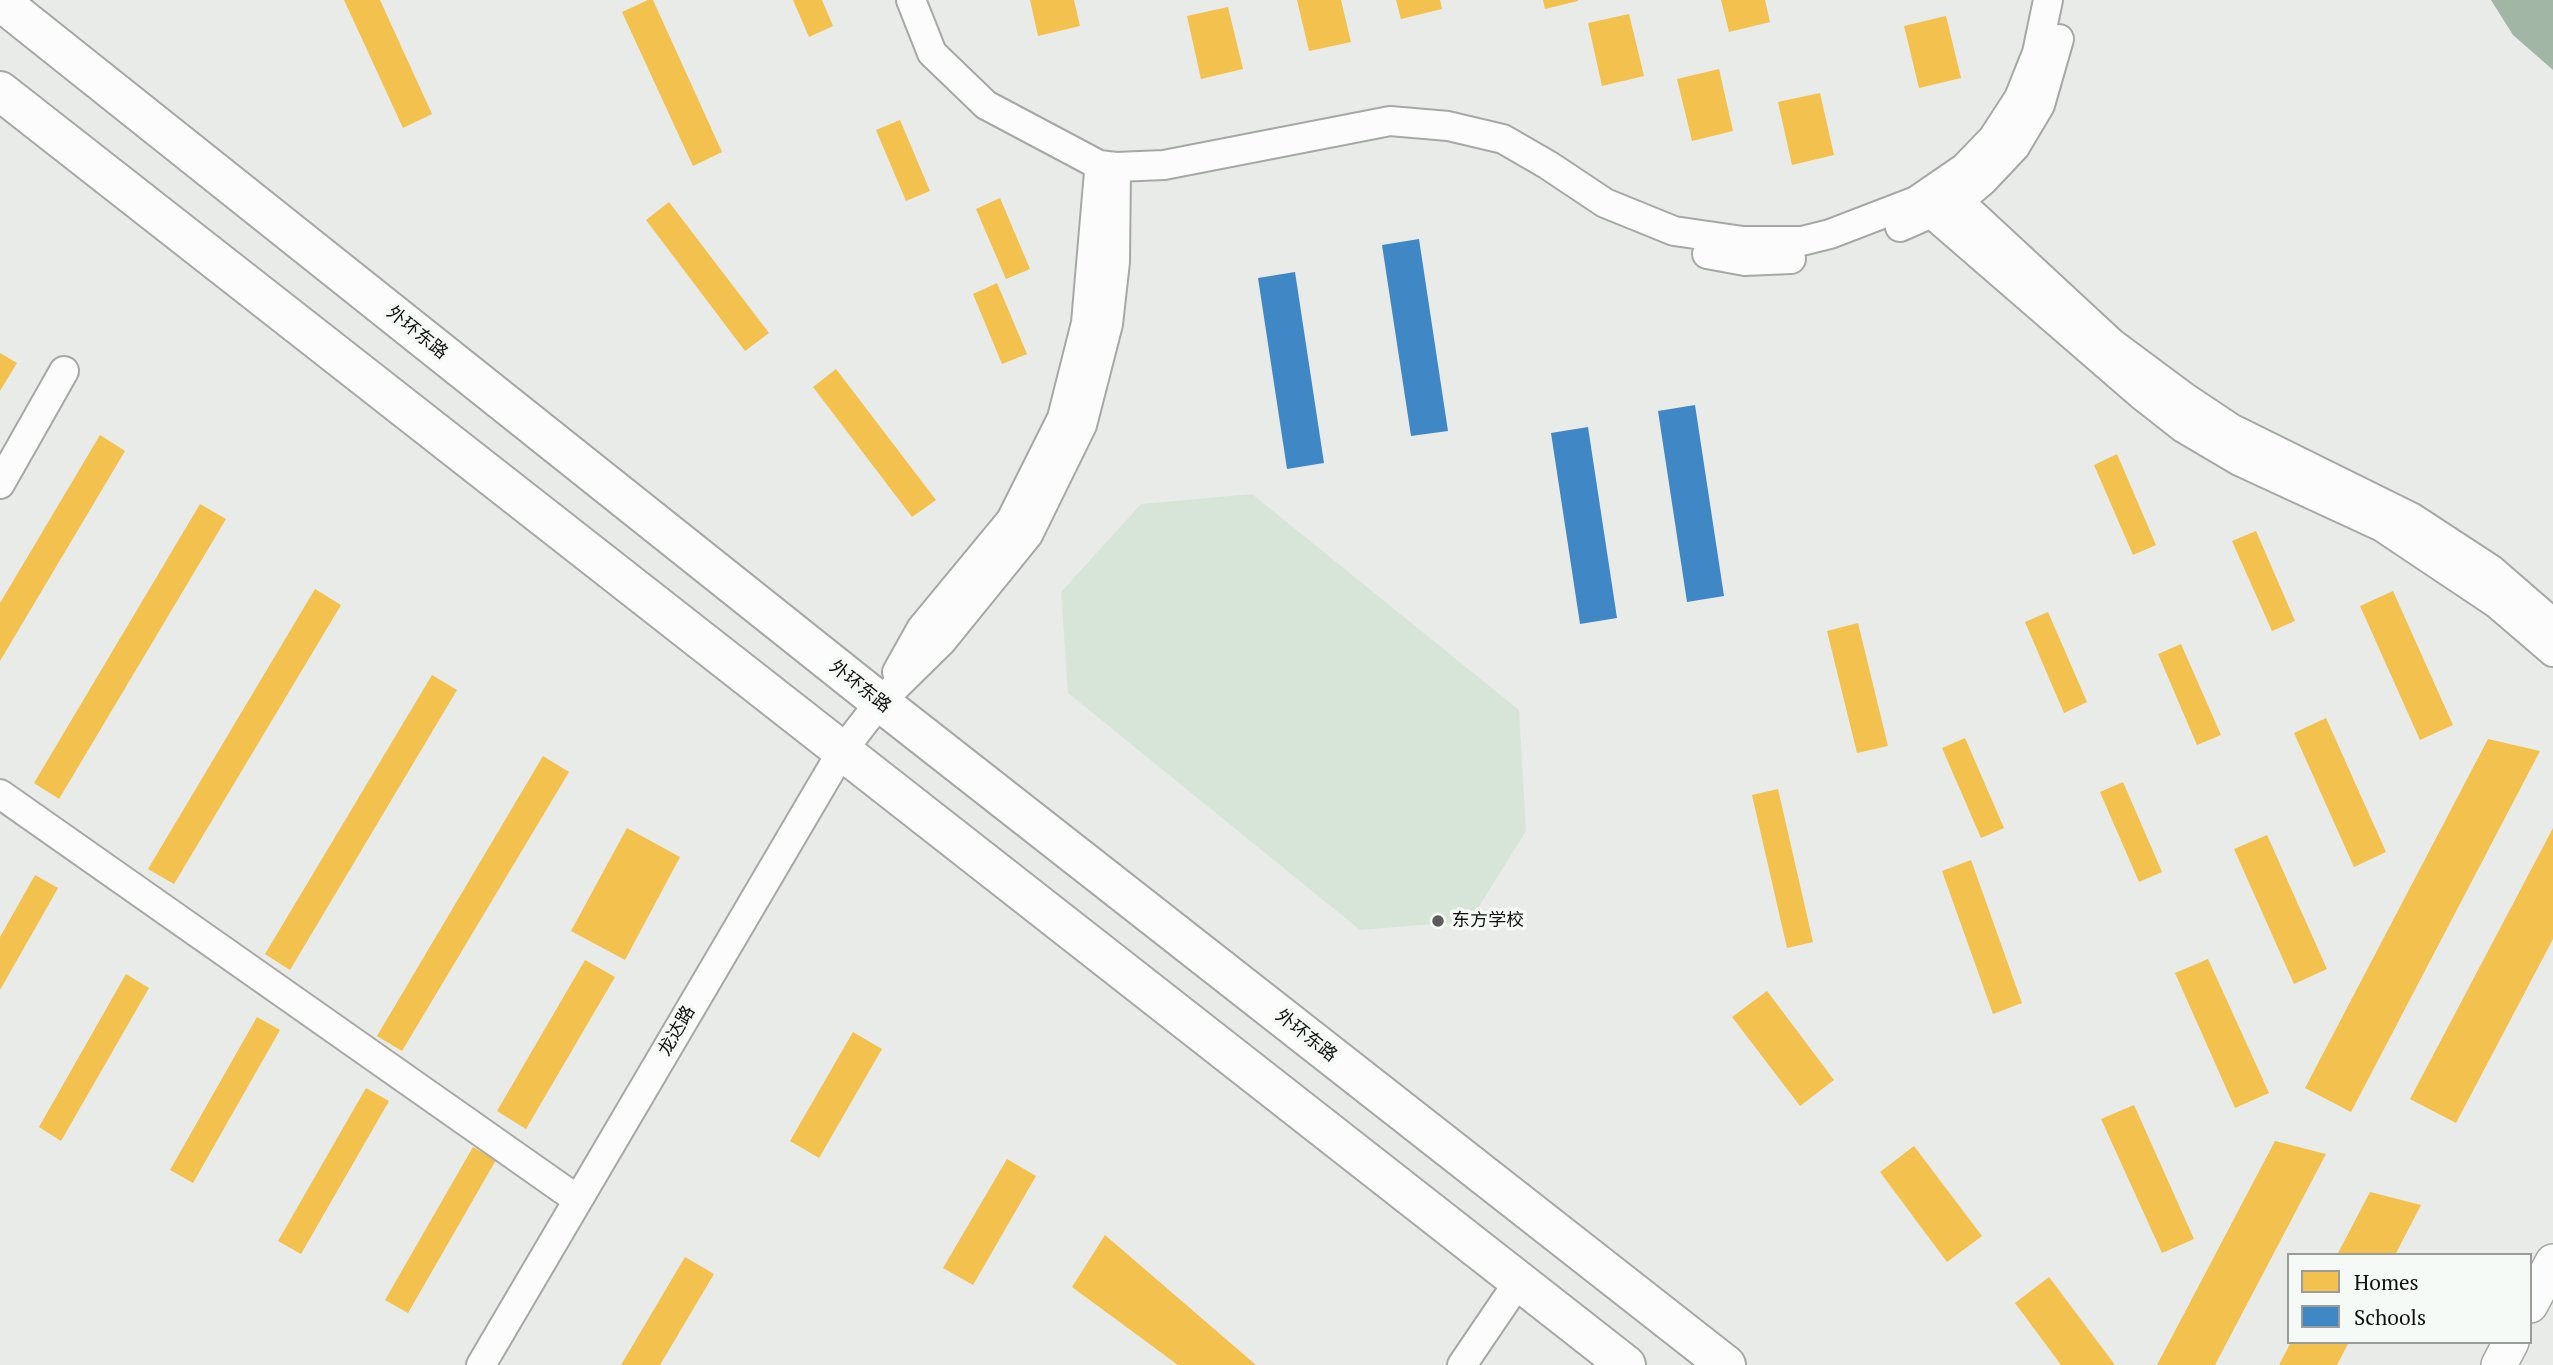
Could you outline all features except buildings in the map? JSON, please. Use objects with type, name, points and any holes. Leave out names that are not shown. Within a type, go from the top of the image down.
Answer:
[{"type":"highway","name":"外环东路","points":[[0,1],[880,702],[1726,1365]]},
{"type":"highway","points":[[0,91],[1626,1365]]},
{"type":"main road","points":[[2532,1302],[2553,1262]]},
{"type":"main road","points":[[2499,1365],[2510,1344]]},
{"type":"street","points":[[911,0],[932,53],[986,105],[1107,174],[1390,121],[1448,125],[1503,139],[1605,203],[1674,231],[1743,241],[1802,241],[1924,207],[1951,193],[2015,147],[2040,106],[2068,0]]},
{"type":"street","points":[[1951,193],[1964,168],[1993,138],[2019,98],[2036,52],[2048,0]]},
{"type":"street","name":"龙达路","points":[[481,1365],[842,751],[880,702],[942,641],[1028,535],[1082,425],[1108,324],[1115,262],[1107,174]]},
{"type":"street","points":[[1951,193],[2112,344],[2186,398],[2231,428],[2411,517],[2492,570],[2553,623]]},
{"type":"street","points":[[1924,207],[2141,395],[2183,428],[2239,461],[2382,527],[2497,604],[2553,652]]},
{"type":"street","points":[[0,484],[64,371]]},
{"type":"street","points":[[0,794],[578,1200]]},
{"type":"street","points":[[1462,1365],[1518,1281]]},
{"type":"shaded area","points":[[2491,0],[2553,0],[2553,70],[2513,35]]},
{"type":"shaded area","points":[[1252,494],[1519,710],[1526,831],[1470,921],[1360,930],[1068,693],[1061,592],[1141,504]]},
{"type":"place","name":"东方学校","points":[[1438,921]]}]
